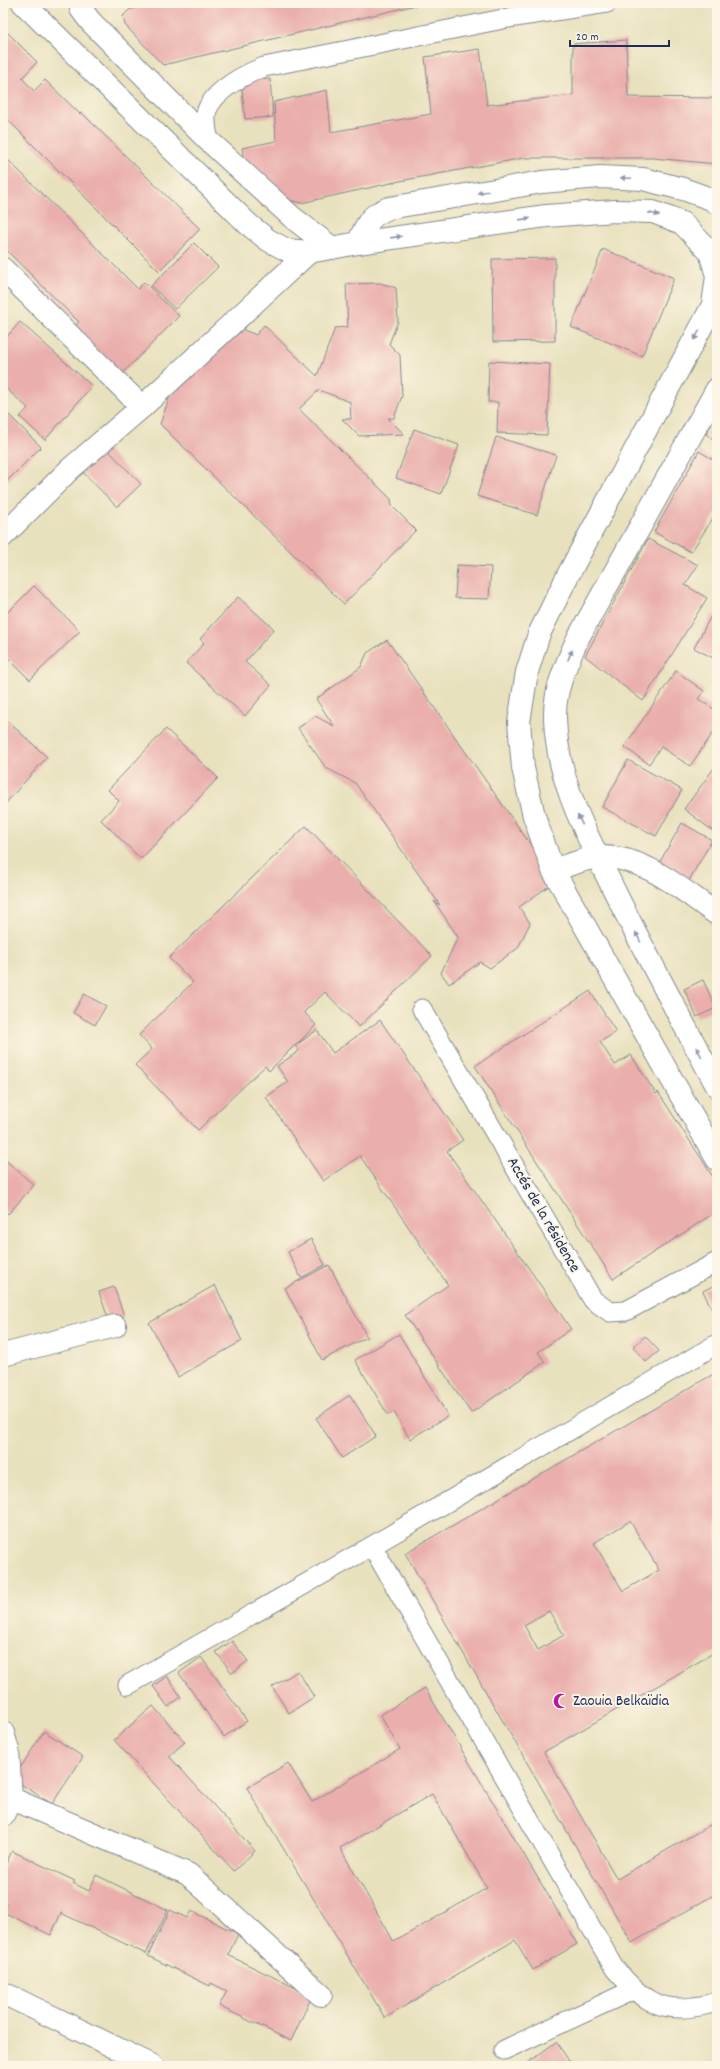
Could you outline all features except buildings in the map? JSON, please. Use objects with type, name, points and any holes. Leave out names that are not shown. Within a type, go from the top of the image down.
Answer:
[{"type":"street","points":[[22,3],[248,224],[268,240],[287,250],[309,252],[358,243],[546,216],[615,211],[653,212],[682,223],[710,252],[717,276],[713,305],[568,575],[539,634],[527,672],[519,722],[523,768],[534,816],[553,870],[717,1159]]},
{"type":"street","points":[[82,3],[81,9],[90,21],[209,141],[293,218],[332,248]]},
{"type":"street","points":[[358,243],[369,220],[376,213],[389,208],[542,182],[600,177],[643,179],[683,189],[711,199],[717,204]]},
{"type":"street","points":[[3,536],[70,470],[142,407],[309,252]]},
{"type":"street","points":[[3,269],[142,407]]},
{"type":"street","points":[[717,389],[578,638],[560,678],[555,717],[558,751],[572,803],[651,963],[717,1086]]},
{"type":"street","points":[[527,672],[560,678]]},
{"type":"street","points":[[553,870],[598,857],[617,857],[656,872],[717,914]]},
{"type":"street","points":[[3,1355],[115,1326]]},
{"type":"street","points":[[3,1733],[8,1750],[6,1803],[188,1874],[321,1995]]},
{"type":"street","points":[[3,1993],[153,2066]]},
{"type":"lane","points":[[209,141],[206,126],[207,110],[226,88],[251,72],[264,67],[508,18],[607,3]]},
{"type":"lane","name":"Accés de la résidence","points":[[422,1009],[593,1300],[610,1312],[626,1311],[717,1262]]},
{"type":"lane","points":[[128,1685],[372,1546],[717,1344]]},
{"type":"lane","points":[[372,1546],[614,1969],[633,1990],[661,2007],[686,2008],[712,2004],[717,2001]]},
{"type":"lane","points":[[504,2050],[633,1990]]},
{"type":"place","name":"Zaouia Belkaïdia","points":[[561,1701]]}]
